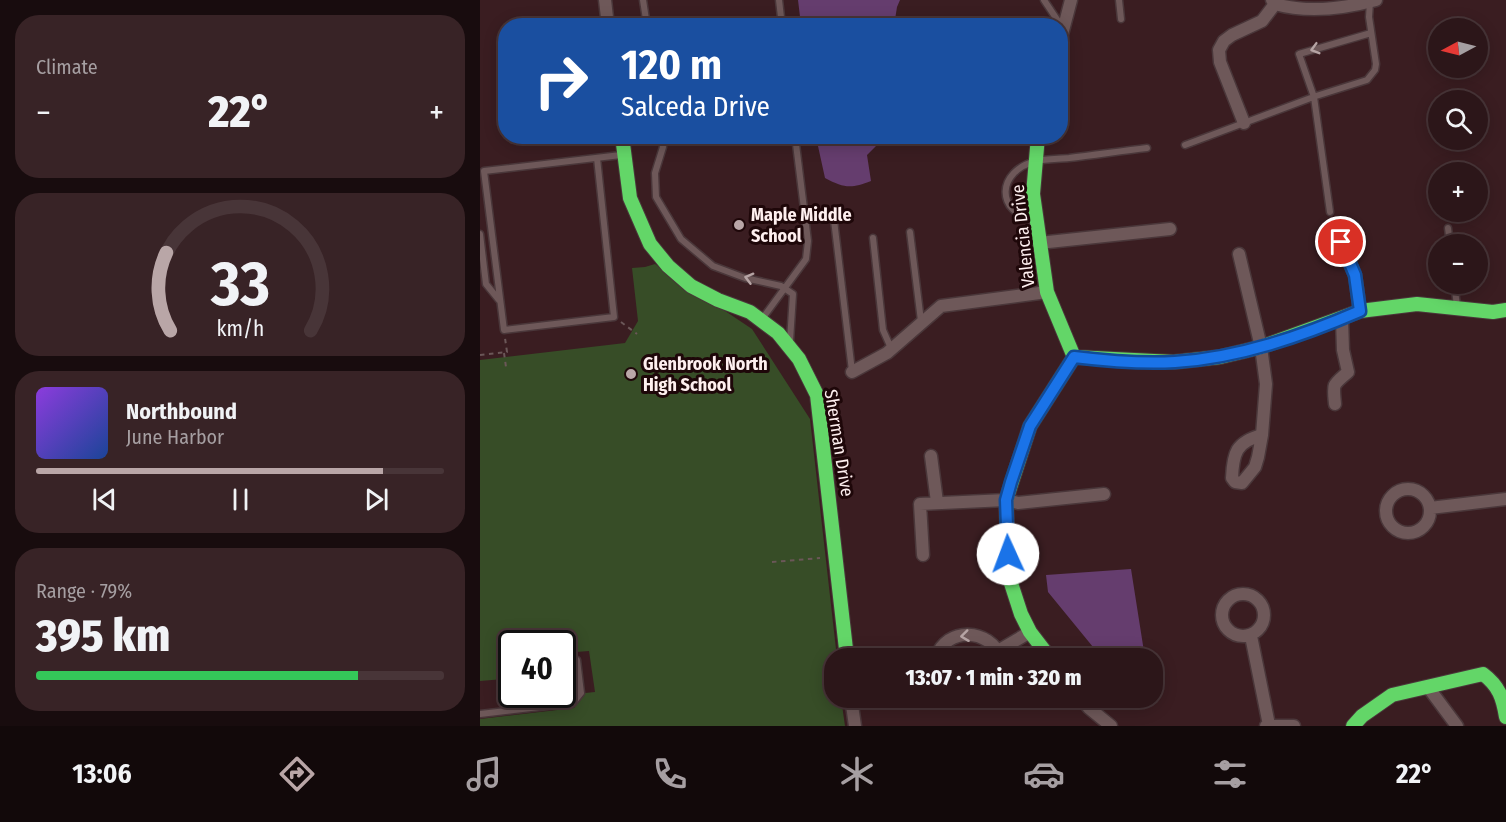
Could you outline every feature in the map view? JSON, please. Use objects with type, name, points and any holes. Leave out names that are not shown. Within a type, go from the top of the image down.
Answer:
[{"type":"street","points":[[605,0],[607,18]]},
{"type":"street","points":[[1067,18],[1071,0]]},
{"type":"street","points":[[1244,123],[1220,62],[1219,50],[1224,41],[1262,21],[1274,2],[1293,9],[1312,10],[1373,1]]},
{"type":"street","name":"Sherman Drive","points":[[623,144],[630,198],[650,244],[668,266],[692,286],[718,300],[750,312],[778,333],[799,359],[817,395],[846,648]]},
{"type":"street","name":"Valencia Drive","points":[[1037,144],[1033,194],[1047,292],[1074,357]]},
{"type":"street","points":[[1039,243],[1170,229]]},
{"type":"street","points":[[1341,242],[1355,275],[1360,311]]},
{"type":"street","points":[[1239,254],[1262,347],[1266,384],[1262,435]]},
{"type":"street","points":[[852,372],[887,353],[921,321],[941,306],[1047,292]]},
{"type":"street","points":[[1042,648],[1030,632],[1021,614],[1009,577],[1006,500],[1030,426],[1074,357],[1174,362],[1221,357],[1262,347],[1360,311],[1417,304],[1493,312],[1506,310]]},
{"type":"street","points":[[1335,404],[1335,382],[1348,372],[1343,350],[1342,319]]},
{"type":"street","points":[[932,456],[937,502]]},
{"type":"street","points":[[923,555],[920,504],[1006,500],[1018,503],[1104,494]]},
{"type":"street","points":[[1431,508],[1506,499]]},
{"type":"street","points":[[1008,648],[1030,632]]},
{"type":"street","points":[[941,648],[961,634],[972,634],[982,637],[994,648]]},
{"type":"street","points":[[1251,636],[1267,726],[1294,726]]},
{"type":"street","points":[[1353,726],[1362,716],[1392,695],[1483,674],[1495,682],[1504,697],[1506,718],[1503,726]]},
{"type":"street","points":[[1428,687],[1457,726]]},
{"type":"street","points":[[852,708],[855,726]]},
{"type":"street","points":[[1089,708],[1111,726]]},
{"type":"lane","points":[[643,0],[646,18]]},
{"type":"lane","points":[[778,0],[781,18]]},
{"type":"lane","points":[[1044,0],[1053,18]]},
{"type":"lane","points":[[1119,0],[1121,19]]},
{"type":"lane","points":[[1185,145],[1314,97],[1367,80],[1372,75],[1376,64],[1369,17],[1373,1]]},
{"type":"lane","points":[[1330,212],[1314,97],[1299,54],[1371,33]]},
{"type":"lane","points":[[662,144],[655,173],[656,197],[681,239],[713,266],[745,278],[781,286],[793,294],[789,348]]},
{"type":"lane","points":[[761,320],[806,259],[808,241],[796,144]]},
{"type":"lane","points":[[1036,221],[1017,214],[1008,205],[1005,195],[1007,181],[1018,170],[1036,161],[1147,148]]},
{"type":"lane","points":[[597,158],[614,317],[504,330],[482,172],[597,158],[624,155]]},
{"type":"lane","points":[[834,220],[852,372]]},
{"type":"lane","points":[[1448,228],[1449,234]]},
{"type":"lane","points":[[910,232],[921,321]]},
{"type":"lane","points":[[480,234],[486,284],[500,301]]},
{"type":"lane","points":[[873,238],[883,330],[892,349]]},
{"type":"lane","points":[[1455,294],[1457,309]]},
{"type":"lane","points":[[480,714],[573,703],[581,693],[577,660]]},
{"type":"path","points":[[614,317],[638,334]]},
{"type":"path","points":[[504,330],[507,352],[504,353],[506,367]]},
{"type":"path","points":[[480,356],[504,353]]},
{"type":"path","points":[[772,562],[836,557]]},
{"type":"green space","name":"Glenbrook North High School","points":[[655,264],[752,329],[810,419],[836,648],[824,648],[824,708],[842,708],[845,726],[480,726],[480,719],[576,708],[585,693],[595,692],[589,651],[576,652],[576,630],[498,630],[498,680],[480,681],[480,360],[625,343],[638,321],[632,268]]},
{"type":"shaded area","points":[[798,0],[900,0],[895,18],[800,18]]},
{"type":"shaded area","points":[[818,144],[884,144],[876,146],[867,155],[871,181],[848,186],[825,178]]},
{"type":"shaded area","points":[[1131,569],[1143,648],[1094,648],[1048,592],[1046,575]]},
{"type":"traffic: fast","points":[[623,144],[630,198],[650,244],[668,266],[691,286],[718,300],[750,312],[778,333],[799,359],[817,395],[846,648]]},
{"type":"traffic: fast","points":[[1037,144],[1033,194],[1047,292],[1074,357],[1030,426],[1006,500],[1009,577],[1021,614],[1030,632],[1042,648]]},
{"type":"traffic: fast","points":[[1074,357],[1174,362],[1220,357],[1261,347],[1360,311],[1417,304],[1493,312],[1506,310]]},
{"type":"traffic: fast","points":[[1353,726],[1362,716],[1392,695],[1483,674],[1493,683],[1499,693],[1506,717]]},
{"type":"place","name":"Maple Middle School","points":[[739,225]]},
{"type":"place","name":"Glenbrook North High School","points":[[631,374]]},
{"type":"route","points":[[1008,554],[1006,500],[1011,482],[1030,426],[1074,357],[1109,361],[1174,362],[1221,357],[1262,347],[1342,319],[1360,311],[1355,275],[1341,242]]}]
